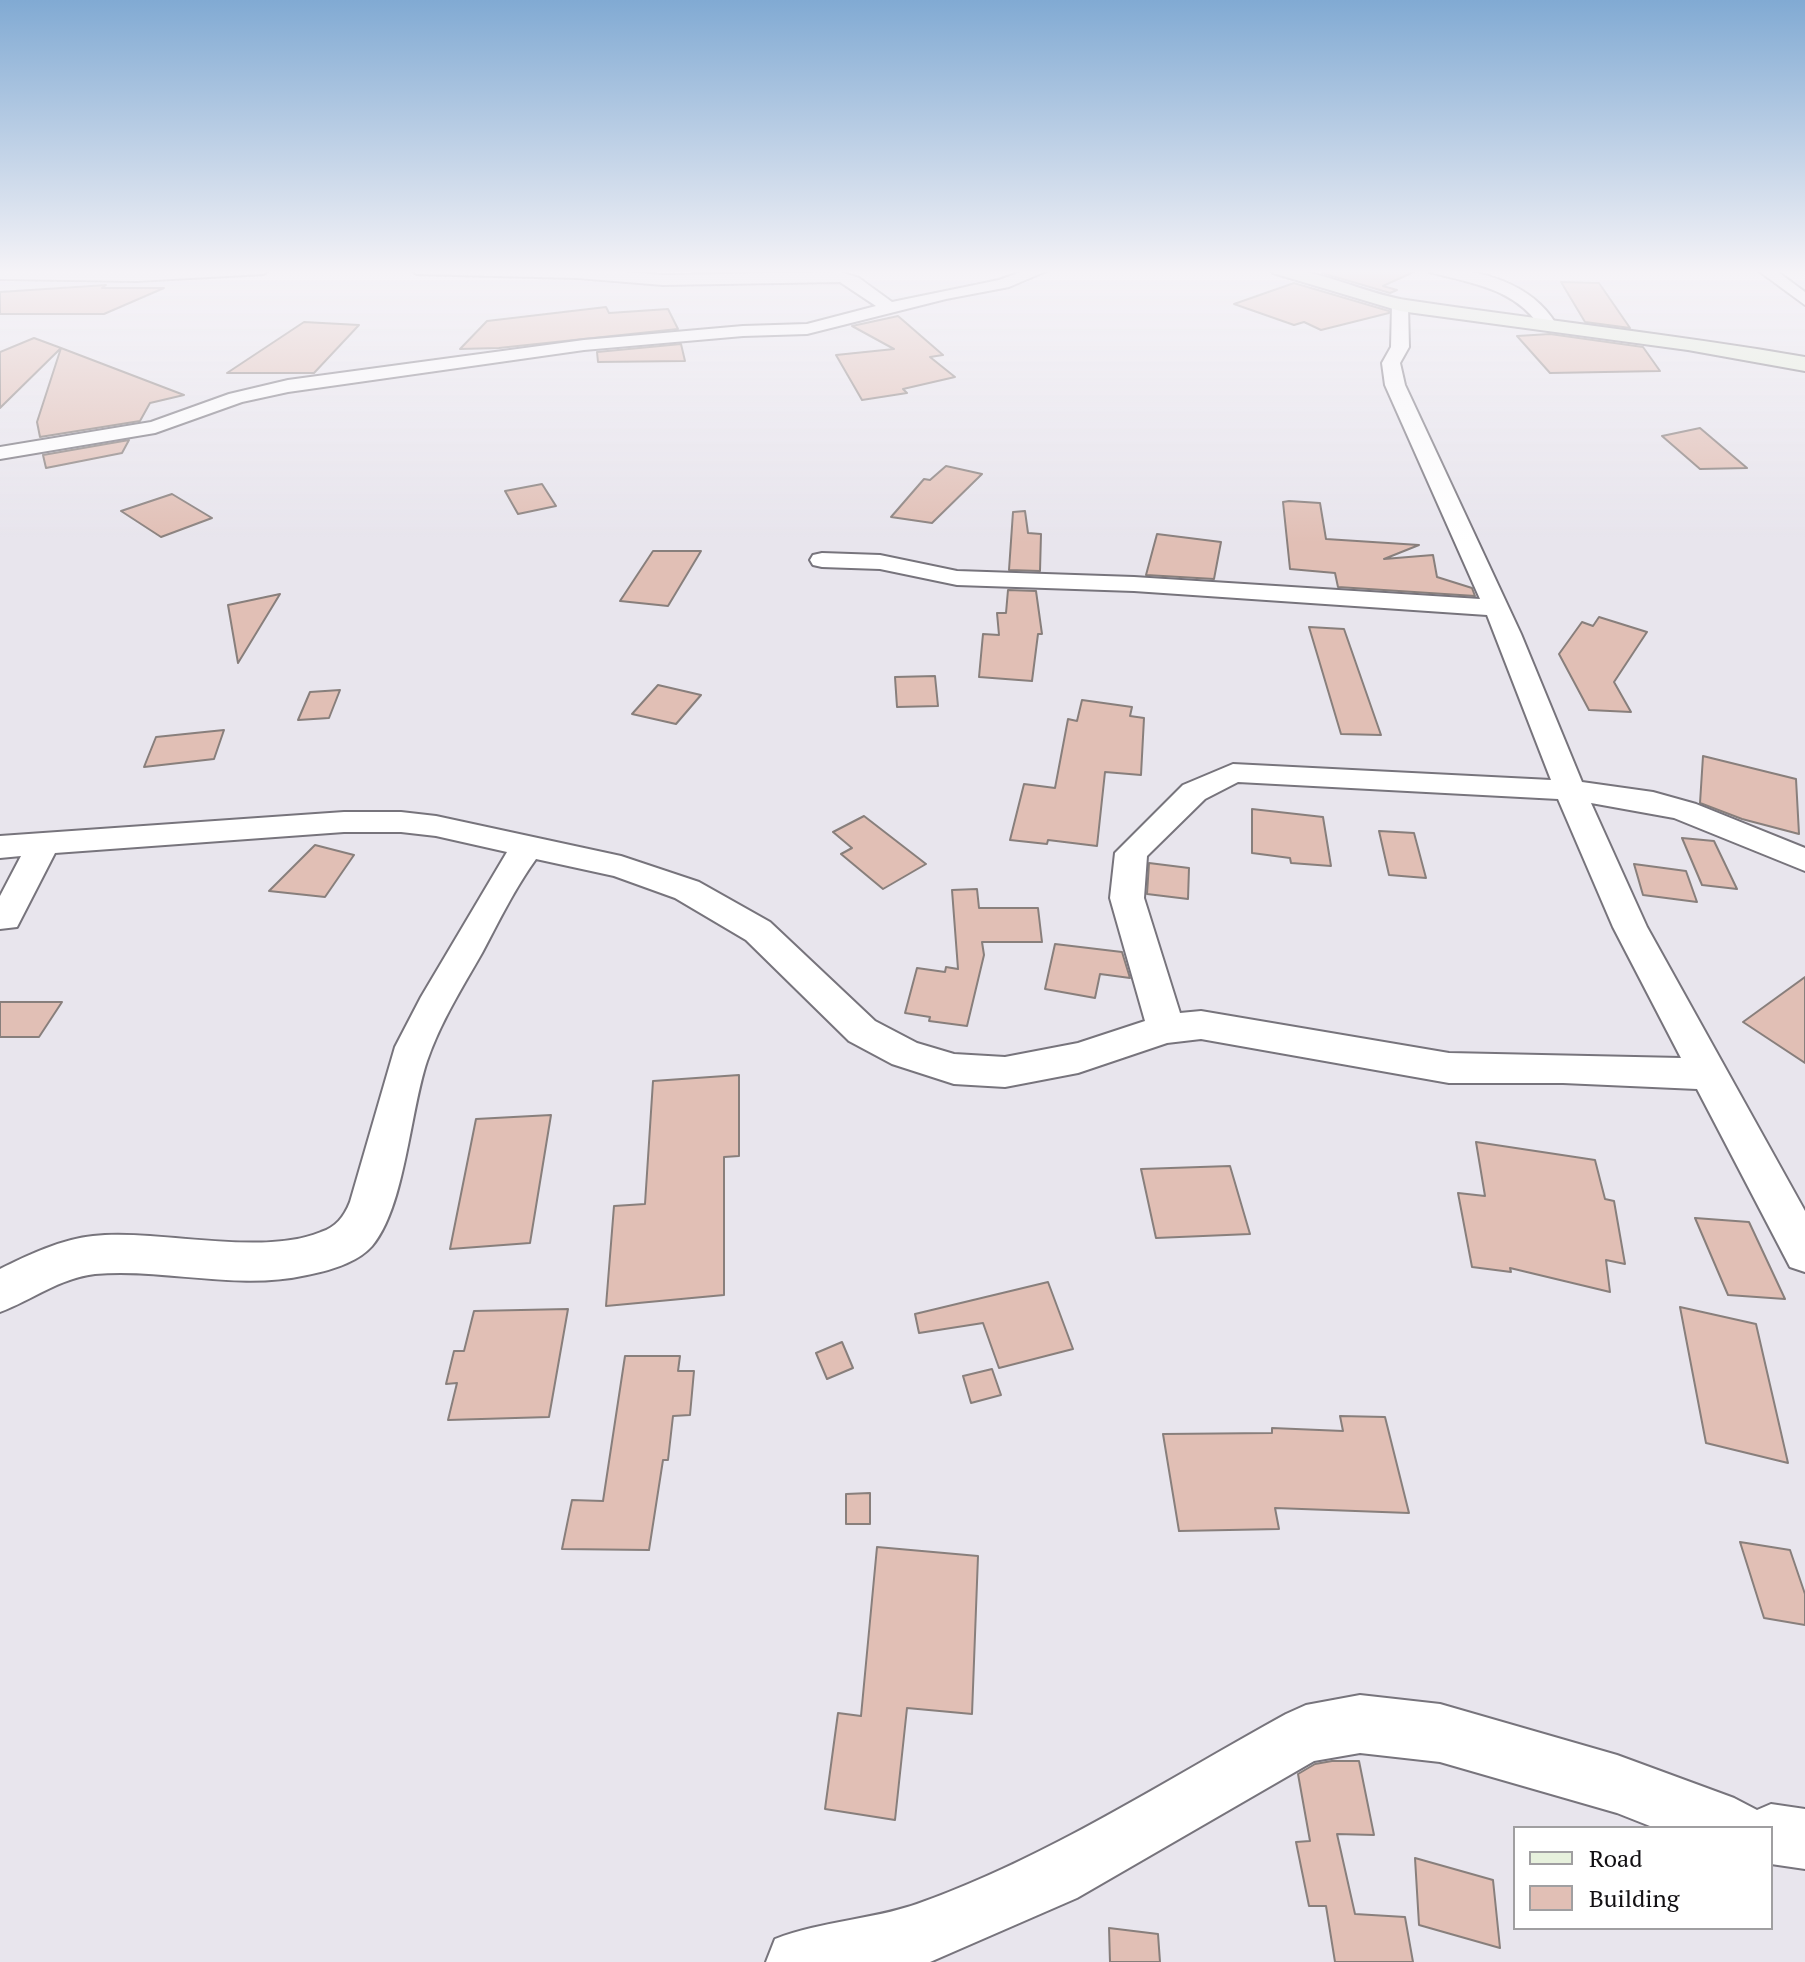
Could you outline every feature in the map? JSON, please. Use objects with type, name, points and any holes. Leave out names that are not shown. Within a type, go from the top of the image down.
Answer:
[{"type":"street","points":[[0,453],[155,427],[236,398],[288,386],[472,361]]},
{"type":"street","points":[[1392,361],[1395,385],[1496,608],[1630,927],[1805,1253]]},
{"type":"street","points":[[822,560],[880,562],[957,578],[1134,584],[1496,608]]},
{"type":"street","points":[[1166,1029],[1127,898],[1131,853],[1194,792],[1233,773],[1570,790],[1653,802],[1685,811],[1805,860]]},
{"type":"street","points":[[0,847],[344,822],[401,822],[529,845],[621,867],[687,890],[758,931],[862,1031],[905,1054],[954,1069],[1005,1072],[1078,1058],[1166,1029],[1201,1025],[1449,1068],[1563,1068],[1709,1074]]},
{"type":"street","points":[[5,919],[43,845]]},
{"type":"street","points":[[0,1292],[19,1280],[93,1255],[285,1259],[325,1253],[355,1234],[367,1214],[401,1084],[422,1028],[505,877],[529,845]]},
{"type":"street","points":[[798,1962],[917,1936],[1055,1876],[1306,1734],[1360,1724],[1440,1733],[1617,1784],[1729,1826]]},
{"type":"street","points":[[1773,1834],[1805,1839]]},
{"type":"building","points":[[0,361],[48,361],[0,408]]},
{"type":"building","points":[[57,361],[94,361],[184,395],[150,403],[140,421],[40,437],[37,422]]},
{"type":"building","points":[[246,361],[326,361],[314,373],[227,373]]},
{"type":"building","points":[[598,361],[685,361],[598,362]]},
{"type":"building","points":[[839,361],[934,361],[955,377],[903,389],[907,393],[862,400]]},
{"type":"building","points":[[1539,361],[1653,361],[1660,371],[1550,373]]},
{"type":"building","points":[[1700,428],[1747,468],[1700,469],[1662,436]]},
{"type":"building","points":[[129,440],[122,453],[46,468],[43,455]]},
{"type":"building","points":[[946,466],[982,474],[932,523],[891,517],[924,479],[930,480]]},
{"type":"building","points":[[542,484],[556,506],[518,514],[505,491]]},
{"type":"building","points":[[172,494],[212,518],[161,537],[121,511]]},
{"type":"building","points":[[1283,502],[1320,503],[1326,539],[1419,545],[1384,559],[1433,555],[1437,577],[1472,588],[1475,596],[1338,587],[1335,573],[1290,569]]},
{"type":"building","points":[[1025,511],[1028,533],[1041,534],[1040,571],[1009,570],[1013,512]]},
{"type":"building","points":[[1157,534],[1221,542],[1214,579],[1146,575]]},
{"type":"building","points":[[653,551],[701,551],[668,606],[620,601]]},
{"type":"building","points":[[1008,590],[1036,591],[1042,634],[1038,634],[1032,681],[979,677],[983,634],[999,635],[997,613],[1006,613]]},
{"type":"building","points":[[280,594],[238,663],[228,605]]},
{"type":"building","points":[[1599,617],[1647,632],[1614,682],[1631,712],[1589,710],[1559,654],[1582,622],[1593,626]]},
{"type":"building","points":[[1309,627],[1344,629],[1381,735],[1341,734]]},
{"type":"building","points":[[935,676],[938,706],[897,707],[895,677]]},
{"type":"building","points":[[658,685],[701,695],[676,724],[632,714]]},
{"type":"building","points":[[340,690],[329,718],[298,720],[310,692]]},
{"type":"building","points":[[1082,700],[1132,707],[1130,716],[1144,718],[1141,775],[1105,772],[1097,846],[1048,840],[1047,844],[1010,840],[1024,784],[1055,788],[1068,719],[1077,721]]},
{"type":"building","points":[[224,730],[214,759],[144,767],[156,737]]},
{"type":"building","points":[[1703,756],[1796,779],[1799,834],[1742,819],[1700,803]]},
{"type":"building","points":[[1252,809],[1323,817],[1331,866],[1291,863],[1290,858],[1252,853]]},
{"type":"building","points":[[864,816],[926,864],[883,889],[841,854],[852,848],[833,832]]},
{"type":"building","points":[[1379,831],[1414,833],[1426,878],[1389,875]]},
{"type":"building","points":[[1682,838],[1714,841],[1737,889],[1702,885]]},
{"type":"building","points":[[315,845],[354,855],[325,897],[269,891]]},
{"type":"building","points":[[1149,863],[1189,868],[1188,899],[1147,894]]},
{"type":"building","points":[[1634,864],[1686,871],[1697,902],[1643,895]]},
{"type":"building","points":[[977,889],[979,908],[1038,908],[1042,942],[982,942],[984,955],[967,1026],[929,1021],[930,1017],[905,1013],[917,968],[945,972],[946,967],[958,969],[952,890]]},
{"type":"building","points":[[1055,944],[1122,952],[1130,978],[1100,974],[1095,998],[1045,989]]},
{"type":"building","points":[[1805,977],[1805,1063],[1743,1022]]},
{"type":"building","points":[[0,1002],[62,1002],[39,1037],[0,1037]]},
{"type":"building","points":[[739,1075],[739,1156],[724,1157],[724,1295],[606,1306],[614,1206],[645,1204],[653,1081]]},
{"type":"building","points":[[551,1115],[530,1243],[450,1249],[476,1119]]},
{"type":"building","points":[[1476,1142],[1595,1160],[1605,1199],[1614,1201],[1625,1264],[1606,1260],[1610,1292],[1510,1268],[1511,1272],[1472,1267],[1458,1193],[1485,1196]]},
{"type":"building","points":[[1230,1166],[1250,1234],[1156,1238],[1141,1169]]},
{"type":"building","points":[[1695,1218],[1749,1222],[1785,1299],[1728,1295]]},
{"type":"building","points":[[1048,1282],[1073,1349],[999,1368],[983,1323],[919,1333],[915,1314]]},
{"type":"building","points":[[1680,1307],[1756,1324],[1788,1463],[1706,1443]]},
{"type":"building","points":[[568,1309],[549,1417],[448,1420],[457,1383],[446,1384],[454,1351],[464,1351],[474,1311]]},
{"type":"building","points":[[842,1342],[853,1368],[827,1379],[816,1353]]},
{"type":"building","points":[[625,1356],[680,1356],[678,1371],[694,1371],[690,1415],[673,1416],[668,1460],[663,1460],[649,1550],[562,1549],[572,1500],[603,1501]]},
{"type":"building","points":[[992,1369],[1001,1395],[971,1403],[963,1376]]},
{"type":"building","points":[[1340,1416],[1385,1417],[1409,1513],[1275,1508],[1279,1529],[1179,1531],[1163,1434],[1272,1433],[1272,1428],[1343,1431]]},
{"type":"building","points":[[870,1493],[870,1524],[846,1524],[846,1494]]},
{"type":"building","points":[[1740,1542],[1790,1550],[1805,1594],[1805,1625],[1764,1618]]},
{"type":"building","points":[[877,1547],[978,1556],[972,1714],[907,1708],[895,1820],[825,1809],[838,1713],[861,1716]]},
{"type":"building","points":[[1359,1761],[1374,1835],[1337,1834],[1355,1914],[1405,1917],[1413,1962],[1335,1962],[1326,1906],[1309,1906],[1296,1842],[1310,1841],[1298,1774],[1315,1764]]},
{"type":"building","points":[[1415,1858],[1493,1880],[1500,1948],[1419,1925]]},
{"type":"building","points":[[1109,1928],[1158,1934],[1160,1962],[1110,1962]]}]
